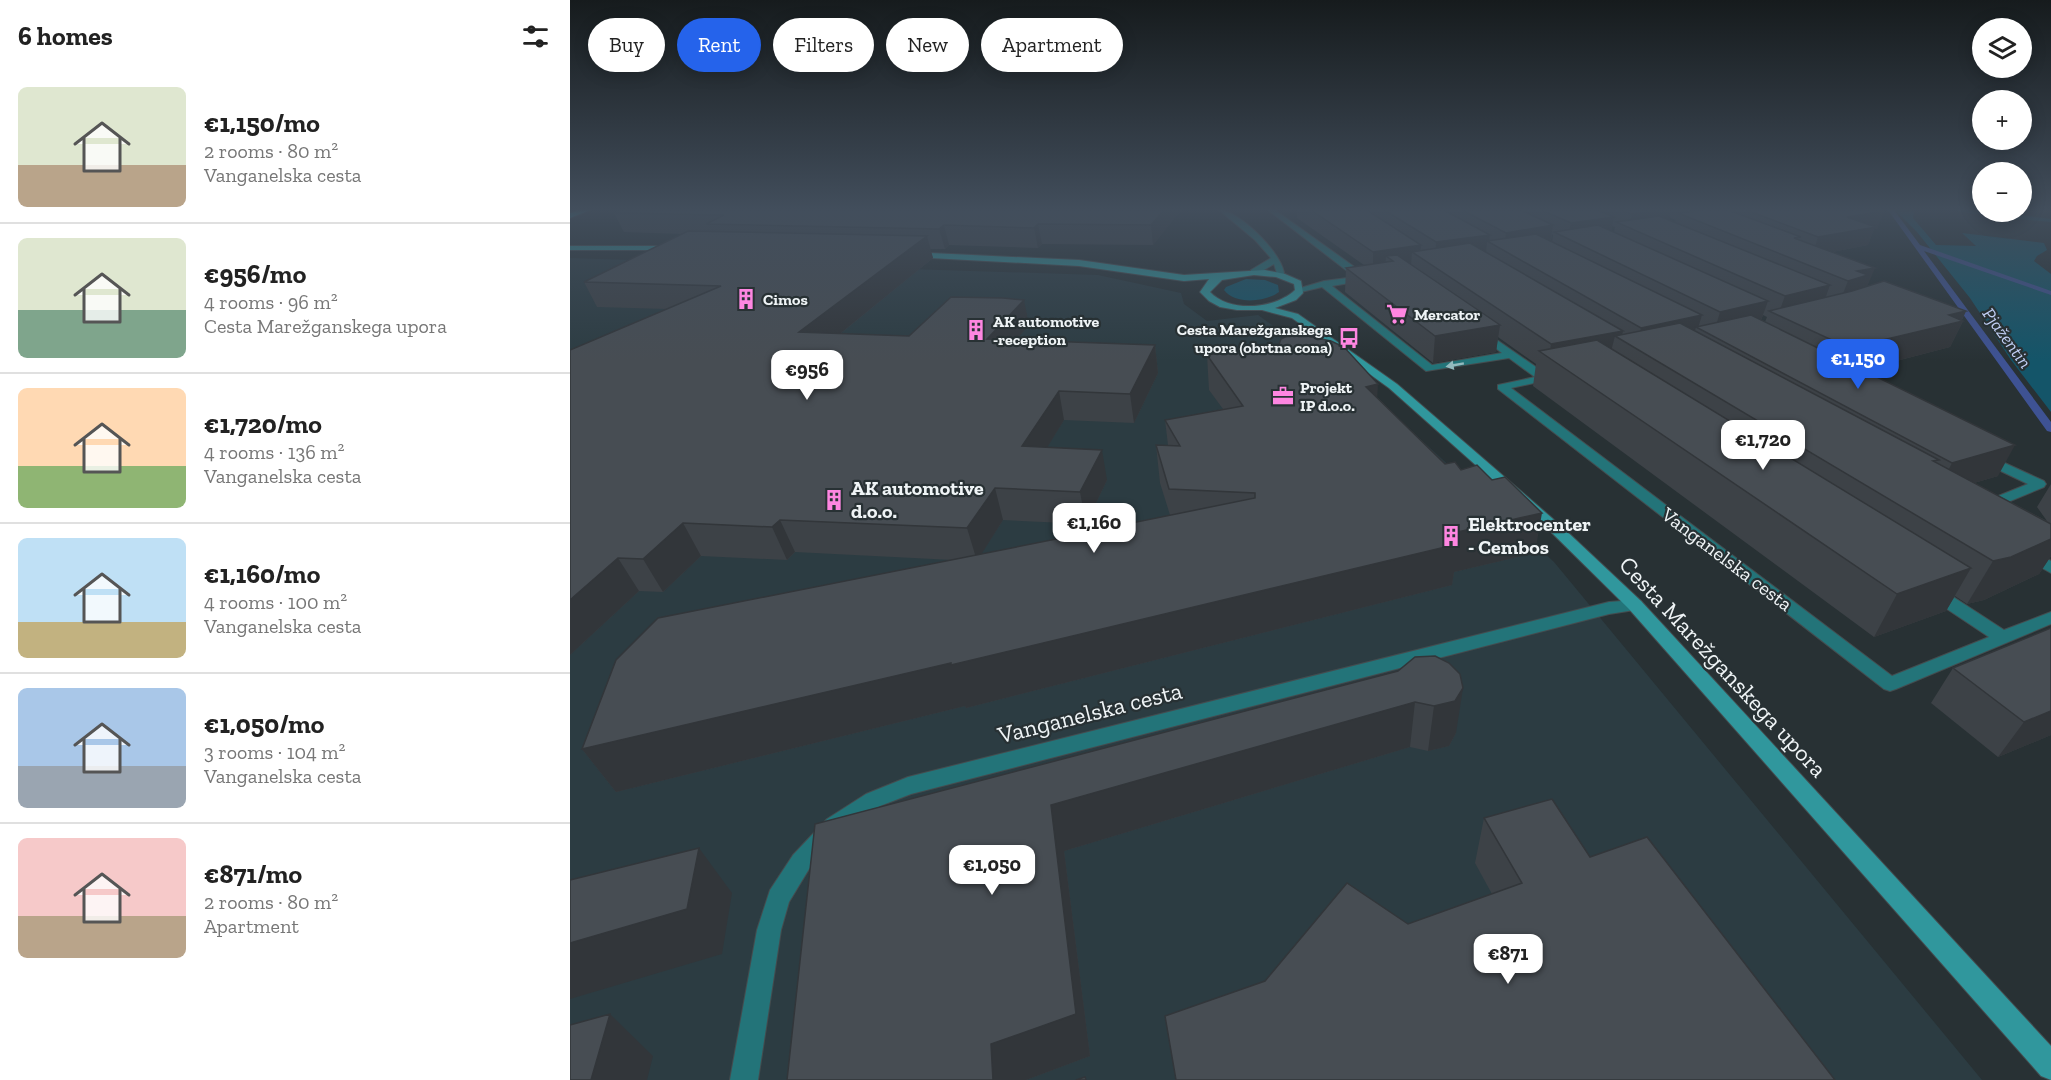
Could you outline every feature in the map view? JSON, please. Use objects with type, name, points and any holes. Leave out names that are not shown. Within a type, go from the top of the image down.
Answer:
[{"type":"street","points":[[1034,260],[1079,263],[1184,278],[1254,272],[1281,275],[1295,281],[1324,284],[1430,369],[1512,354]]},
{"type":"street","points":[[1254,272],[1272,260]]},
{"type":"street","points":[[1277,260],[1281,275]]},
{"type":"street","points":[[1337,260],[1362,279]]},
{"type":"street","points":[[1224,276],[1212,281],[1206,288],[1207,296],[1219,303],[1239,307],[1293,308],[1300,291],[1300,286],[1295,281]]},
{"type":"street","points":[[1300,291],[1324,284],[1374,277]]},
{"type":"street","points":[[1184,278],[1206,288]]},
{"type":"street","name":"Cesta Marežganskega upora","points":[[1262,307],[1293,308],[1393,386],[1555,528],[1635,605],[2051,1066]]},
{"type":"street","points":[[1474,327],[1544,378]]},
{"type":"street","name":"Vanganelska cesta","points":[[1563,374],[1502,387],[1890,684],[2051,618]]},
{"type":"street","points":[[1970,512],[2038,484],[1976,453]]},
{"type":"street","points":[[2016,548],[2051,568]]},
{"type":"street","points":[[1922,585],[2002,637]]},
{"type":"street","name":"Vanganelska cesta","points":[[744,1080],[769,930],[778,898],[801,862],[835,826],[873,800],[919,783],[1609,608],[1635,605]]},
{"type":"shaded area","points":[[570,260],[645,260],[1098,275],[1181,293],[1184,304],[1207,321],[1258,315],[1379,401],[1554,562],[1982,1080],[570,1080]]},
{"type":"shaded area","points":[[1940,260],[2034,260],[2051,274],[2051,412],[2011,360],[1970,298]]},
{"type":"shaded area","points":[[1246,279],[1265,280],[1278,285],[1279,292],[1259,300],[1243,300],[1229,295],[1224,290]]},
{"type":"building","name":"AK automotive d.o.o.","points":[[628,260],[894,260],[799,332],[909,336],[951,297],[1003,298],[1024,300],[987,339],[1155,345],[1130,394],[1059,391],[1022,446],[1102,450],[1080,492],[995,488],[967,528],[780,520],[772,527],[683,523],[643,559],[618,558],[570,600],[570,350],[721,286],[584,282]]},
{"type":"building","points":[[1405,260],[1500,325],[1435,336],[1346,268]]},
{"type":"building","points":[[1425,260],[1500,260],[1623,331],[1551,344]]},
{"type":"building","points":[[1521,260],[1590,260],[1702,315],[1641,328]]},
{"type":"building","points":[[1613,260],[1677,260],[1768,301],[1720,312]]},
{"type":"building","points":[[1704,260],[1769,260],[1830,285],[1785,296]]},
{"type":"building","points":[[1796,260],[1854,260],[1875,268],[1857,271],[1868,275],[1848,281]]},
{"type":"building","points":[[1884,281],[1966,311],[1949,315],[1963,321],[1849,348],[1769,311],[1852,291]]},
{"type":"building","points":[[1751,315],[2015,445],[1952,463],[1696,327]]},
{"type":"building","points":[[1680,323],[1939,460],[1933,461],[2051,524],[2051,539],[2011,557],[1993,561],[1615,336]]},
{"type":"building","points":[[1289,335],[1302,335],[1331,341],[1344,347],[1378,384],[1366,387],[1445,464],[1455,462],[1461,470],[1477,465],[1492,480],[1505,477],[1542,513],[1449,534],[1458,544],[951,665],[951,663],[582,749],[616,660],[658,618],[1255,498],[1255,493],[1169,489],[1156,445],[1180,446],[1165,420],[1243,406],[1207,355],[1279,344],[1281,339]]},
{"type":"building","points":[[1597,340],[1971,568],[1897,594],[1539,351]]},
{"type":"building","points":[[2051,628],[2051,711],[2024,722],[1953,668]]},
{"type":"building","points":[[1435,656],[1449,663],[1460,674],[1463,688],[1455,701],[1434,706],[1415,702],[1051,805],[1076,1014],[991,1044],[993,1080],[787,1080],[815,824],[1398,671],[1415,657]]},
{"type":"building","points":[[1552,799],[1590,857],[1647,837],[1835,1080],[1176,1080],[1165,1016],[1265,981],[1347,883],[1408,924],[1522,883],[1484,818]]},
{"type":"building","points":[[699,848],[687,909],[570,943],[570,880]]},
{"type":"building","points":[[610,1014],[591,1080],[570,1080],[570,1025]]},
{"type":"waterway","name":"Pjažentin","points":[[1928,260],[2051,429]]},
{"type":"waterway","points":[[1957,260],[2051,293]]},
{"type":"place","name":"Cimos","points":[[746,299]]},
{"type":"place","name":"Mercator","points":[[1397,314]]},
{"type":"place","name":"AK automotive -reception","points":[[976,330]]},
{"type":"place","name":"Cesta Marežganskega upora (obrtna cona)","points":[[1349,338]]},
{"type":"place","name":"Projekt IP d.o.o.","points":[[1283,396]]},
{"type":"place","name":"AK automotive d.o.o.","points":[[834,500]]},
{"type":"place","name":"Elektrocenter - Cembos","points":[[1451,536]]}]
